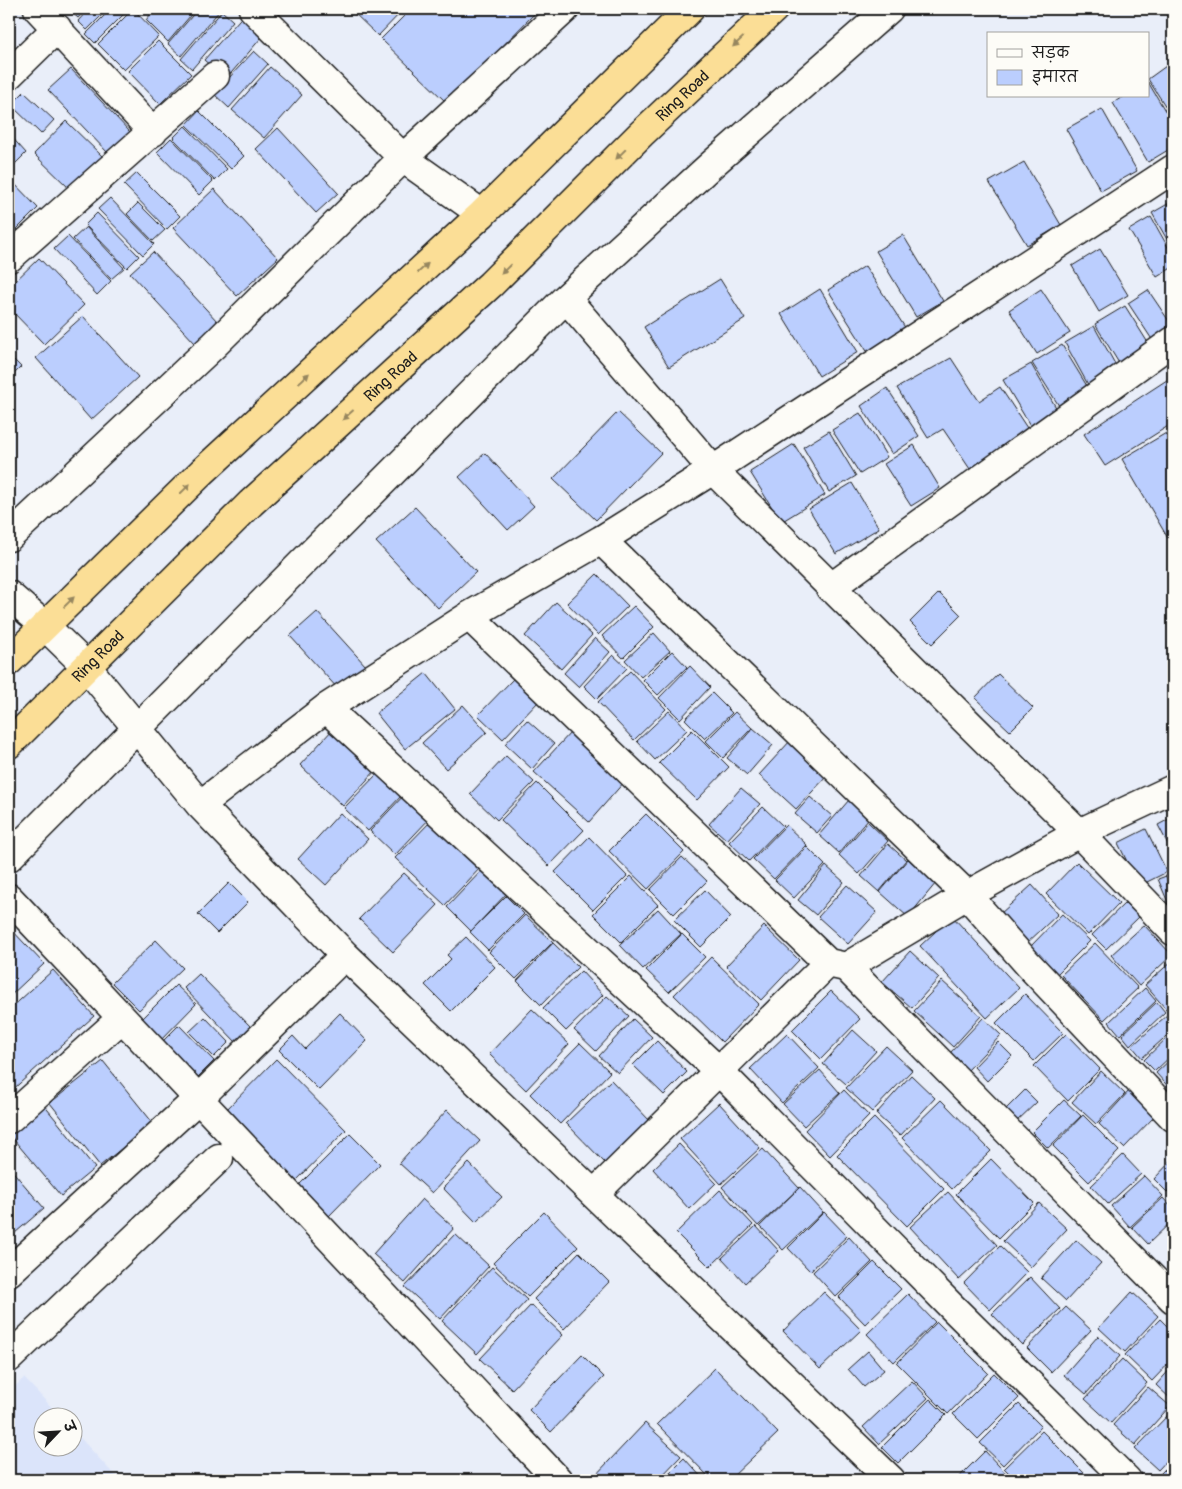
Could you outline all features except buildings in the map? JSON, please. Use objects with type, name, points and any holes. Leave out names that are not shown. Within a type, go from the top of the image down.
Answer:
[{"type":"highway","points":[[9,661],[202,472],[482,214],[690,9]]},
{"type":"highway","name":"Ring Road","points":[[9,744],[251,503],[492,284],[641,134],[774,9]]},
{"type":"street","points":[[38,9],[153,132]]},
{"type":"street","points":[[253,9],[403,158],[482,214]]},
{"type":"street","points":[[9,537],[214,345],[403,158],[565,9]]},
{"type":"street","points":[[9,857],[136,726],[392,475],[566,298],[709,167],[889,9]]},
{"type":"street","points":[[9,74],[57,28]]},
{"type":"street","points":[[9,258],[215,76]]},
{"type":"street","points":[[200,805],[326,708],[470,616],[601,540],[713,470],[1170,177]]},
{"type":"street","points":[[566,298],[713,470],[1079,833],[1173,932]]},
{"type":"street","points":[[830,588],[1173,341]]},
{"type":"street","points":[[601,540],[967,895],[1028,964],[1173,1117]]},
{"type":"street","points":[[9,595],[45,626],[86,666],[200,805],[345,955],[891,1480]]},
{"type":"street","points":[[470,616],[837,965],[1173,1299]]},
{"type":"street","points":[[326,708],[720,1072],[1126,1480]]},
{"type":"street","points":[[594,1194],[720,1072],[837,965],[1079,833],[1173,790]]},
{"type":"street","points":[[9,898],[558,1480]]},
{"type":"street","points":[[9,1272],[199,1098],[345,955]]},
{"type":"street","points":[[9,1119],[122,1018]]},
{"type":"street","points":[[9,1358],[219,1158]]},
{"type":"shaded area","points":[[24,1378],[51,1406],[32,1406],[32,1456],[82,1456],[82,1440],[119,1480],[9,1480],[9,1392]]}]
